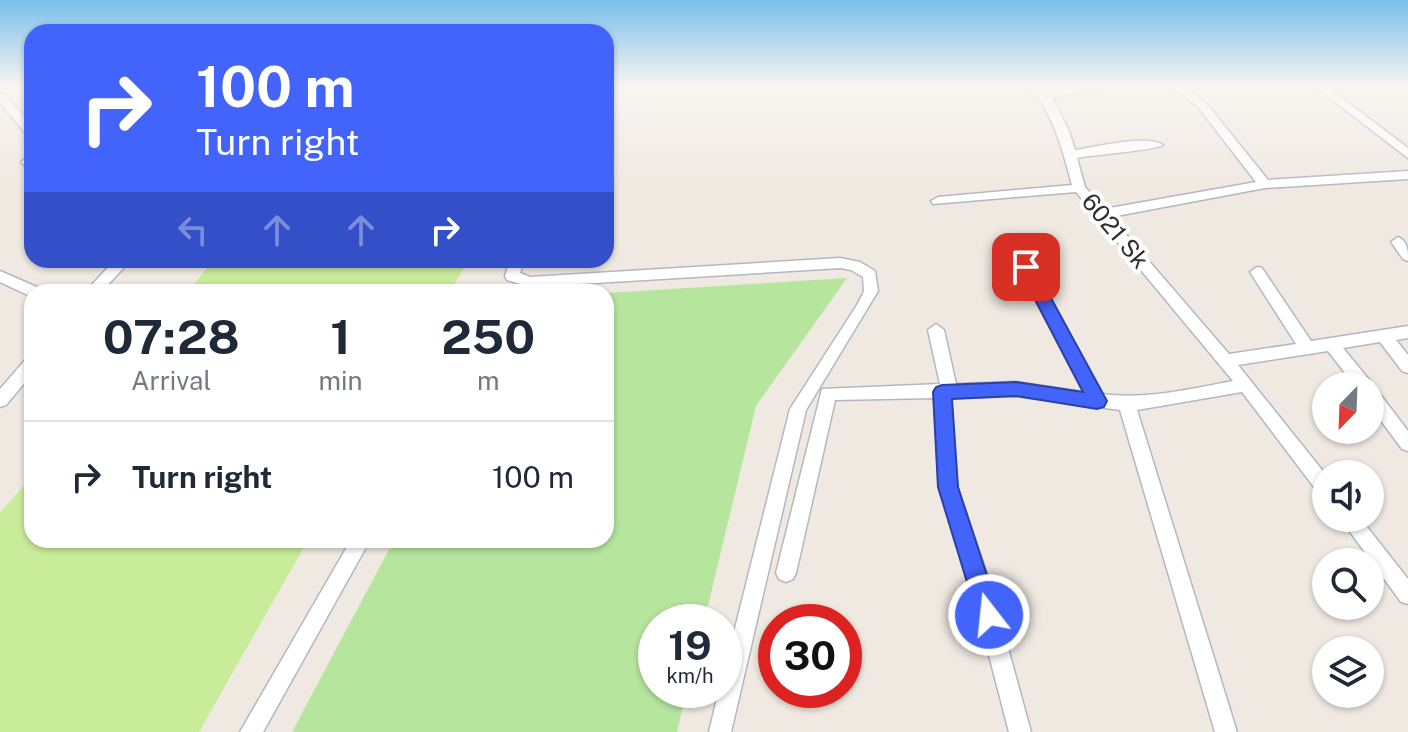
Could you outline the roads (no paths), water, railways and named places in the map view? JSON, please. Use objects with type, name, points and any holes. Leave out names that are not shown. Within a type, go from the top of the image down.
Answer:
[{"type":"street","name":"6021 Sk","points":[[1057,120],[1063,131],[1079,188],[1246,385],[1312,471]]},
{"type":"street","points":[[1214,120],[1265,184]]},
{"type":"street","points":[[1364,120],[1408,154]]},
{"type":"street","points":[[1070,155],[1127,146],[1157,145]]},
{"type":"street","points":[[1103,214],[1265,184],[1408,175]]},
{"type":"street","points":[[938,201],[1079,188]]},
{"type":"street","points":[[1398,242],[1408,256]]},
{"type":"street","points":[[515,268],[530,282],[840,263],[855,266],[870,275],[871,291],[863,307],[798,409],[720,732]]},
{"type":"street","points":[[1026,267],[1097,401]]},
{"type":"street","points":[[100,284],[116,268]]},
{"type":"street","points":[[1257,272],[1307,348]]},
{"type":"street","points":[[0,276],[24,287]]},
{"type":"street","points":[[936,330],[946,392],[948,487],[981,586],[1020,732]]},
{"type":"street","points":[[1225,361],[1408,332]]},
{"type":"street","points":[[1384,336],[1408,367]]},
{"type":"street","points":[[1332,345],[1353,372]]},
{"type":"street","points":[[0,400],[24,372]]},
{"type":"street","points":[[786,573],[828,394],[1016,389],[1127,404],[1246,385]]},
{"type":"street","points":[[1127,404],[1226,732]]},
{"type":"street","points":[[1384,412],[1408,444]]},
{"type":"street","points":[[1360,532],[1408,595]]},
{"type":"street","points":[[251,732],[356,548]]}]
